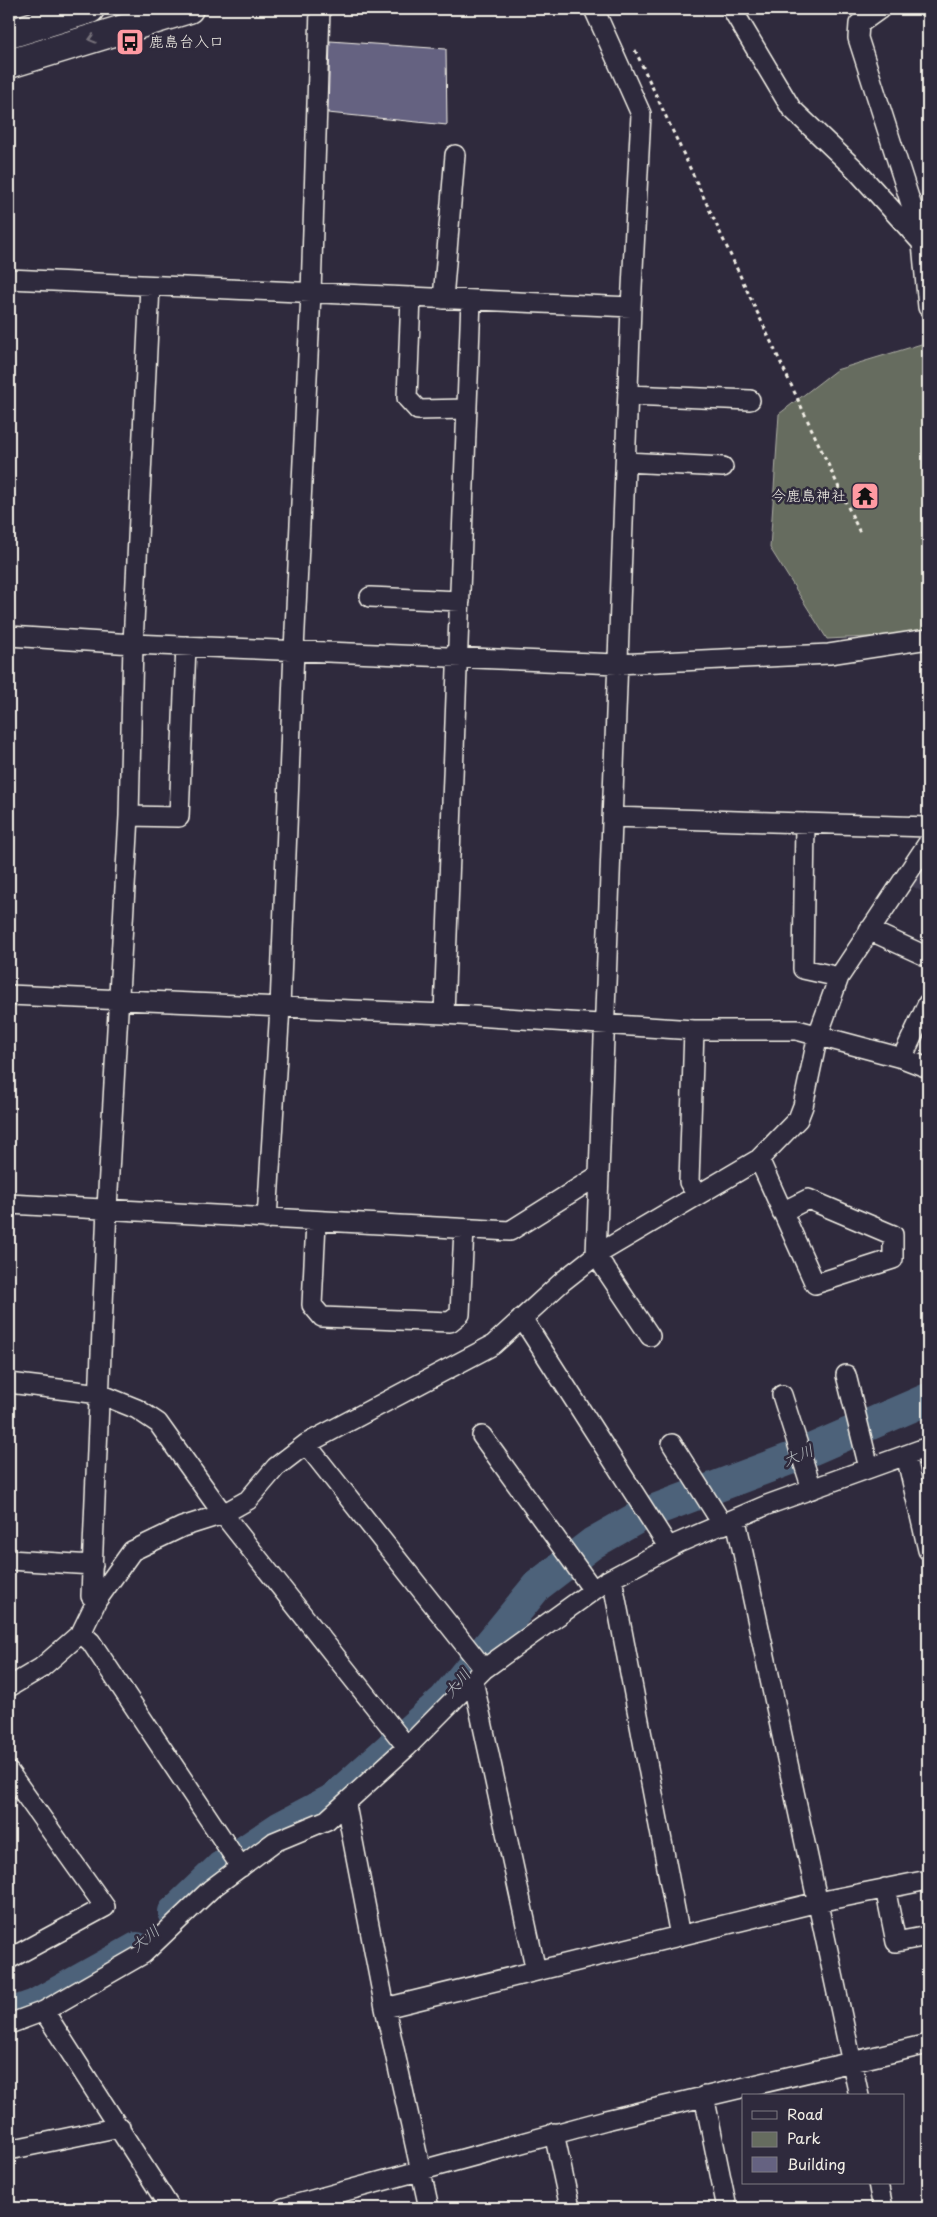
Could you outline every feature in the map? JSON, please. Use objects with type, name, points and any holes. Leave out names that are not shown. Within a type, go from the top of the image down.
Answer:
[{"type":"highway","points":[[9,34],[90,9]]},
{"type":"highway","points":[[9,64],[189,9]]},
{"type":"street","points":[[267,1219],[280,1007],[294,650],[312,293],[320,9]]},
{"type":"street","points":[[594,9],[641,114],[631,307],[617,664],[606,1025],[596,1255],[650,1336]]},
{"type":"street","points":[[732,9],[791,108],[856,170],[922,243],[928,307]]},
{"type":"street","points":[[880,9],[860,24],[858,38],[912,207],[928,226]]},
{"type":"street","points":[[443,299],[455,156]]},
{"type":"street","points":[[9,279],[631,307]]},
{"type":"street","points":[[97,1600],[91,1596],[107,1208],[129,816],[133,644],[150,286]]},
{"type":"street","points":[[411,298],[407,398],[418,410],[467,409]]},
{"type":"street","points":[[444,1014],[456,656],[460,601],[471,300]]},
{"type":"street","points":[[629,396],[750,400]]},
{"type":"street","points":[[626,462],[723,467]]},
{"type":"street","points":[[370,597],[460,601]]},
{"type":"street","points":[[9,636],[133,644],[617,664],[830,654],[928,639]]},
{"type":"street","points":[[129,816],[179,817],[186,646]]},
{"type":"street","points":[[612,817],[928,827]]},
{"type":"street","points":[[805,823],[803,969],[839,977]]},
{"type":"street","points":[[9,1687],[41,1668],[81,1633],[97,1600],[132,1551],[182,1527],[223,1514],[248,1500],[276,1467],[306,1444],[493,1345],[563,1281],[596,1255],[759,1159],[798,1119],[803,1106],[818,1035],[839,977],[928,843]]},
{"type":"street","points":[[869,930],[928,957]]},
{"type":"street","points":[[9,995],[444,1014],[694,1030],[797,1030],[902,1058],[928,1068]]},
{"type":"street","points":[[902,1058],[928,1003]]},
{"type":"street","points":[[694,1030],[689,1182],[697,1195]]},
{"type":"street","points":[[759,1159],[782,1212],[815,1284],[893,1259],[893,1235],[808,1199],[782,1212]]},
{"type":"street","points":[[9,1204],[510,1231],[599,1175]]},
{"type":"street","points":[[316,1222],[312,1305],[322,1317],[450,1322],[460,1314],[464,1229]]},
{"type":"street","points":[[522,1318],[668,1548]]},
{"type":"street","points":[[846,1375],[869,1468]]},
{"type":"street","points":[[9,1383],[100,1394],[137,1409],[158,1423],[223,1514],[407,1746]]},
{"type":"street","points":[[782,1395],[812,1489]]},
{"type":"street","points":[[482,1436],[594,1590]]},
{"type":"street","points":[[306,1444],[478,1674],[536,1971]]},
{"type":"street","points":[[672,1444],[729,1522],[818,1902],[860,2094]]},
{"type":"street","points":[[11,2018],[44,2011],[143,1954],[211,1889],[274,1842],[327,1820],[346,1805],[478,1674],[612,1578],[668,1548],[767,1505],[928,1447]]},
{"type":"street","points":[[906,1455],[928,1550]]},
{"type":"street","points":[[9,1560],[93,1565]]},
{"type":"street","points":[[612,1578],[680,1936]]},
{"type":"street","points":[[81,1633],[91,1642],[241,1867]]},
{"type":"street","points":[[9,1772],[105,1907],[9,1959]]},
{"type":"street","points":[[346,1805],[385,2008],[429,2208]]},
{"type":"street","points":[[385,2008],[818,1902],[928,1880]]},
{"type":"street","points":[[885,1888],[896,1942],[928,1936]]},
{"type":"street","points":[[44,2011],[120,2127],[170,2208]]},
{"type":"street","points":[[284,2208],[554,2134],[704,2096],[928,2044]]},
{"type":"street","points":[[704,2096],[727,2208]]},
{"type":"street","points":[[9,2150],[120,2127]]},
{"type":"street","points":[[554,2134],[570,2208]]},
{"type":"street","points":[[878,2184],[883,2208]]},
{"type":"path","points":[[656,95],[861,535]]},
{"type":"shaded area","points":[[928,859],[928,895],[912,886]]},
{"type":"green space","points":[[928,342],[928,634],[827,639],[770,548],[779,414],[836,370]]},
{"type":"building","points":[[330,41],[446,49],[447,125],[328,113]]},
{"type":"waterway","name":"大川","points":[[174,1912],[221,1867],[279,1828],[332,1800],[444,1700],[537,1586],[593,1543],[644,1514],[792,1458],[928,1399]]},
{"type":"waterway","name":"大川","points":[[9,2014],[35,2005],[137,1948]]},
{"type":"place","name":"鹿島台入口","points":[[130,42]]},
{"type":"place","name":"今鹿島神社","points":[[865,496]]}]
